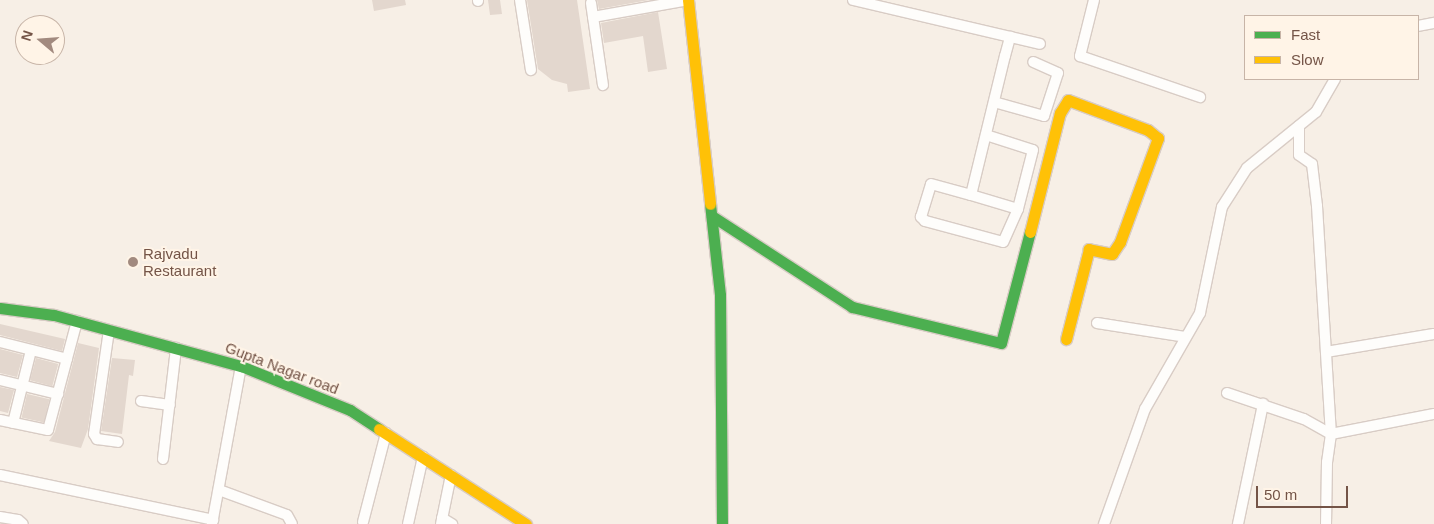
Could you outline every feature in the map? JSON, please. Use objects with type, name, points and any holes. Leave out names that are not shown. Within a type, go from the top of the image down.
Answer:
[{"type":"street","points":[[520,0],[531,70]]},
{"type":"street","points":[[593,17],[688,0],[720,295],[722,524]]},
{"type":"street","points":[[853,0],[1040,44]]},
{"type":"street","points":[[1094,0],[1080,56],[1200,97]]},
{"type":"street","points":[[591,3],[603,85]]},
{"type":"street","points":[[1419,26],[1434,23]]},
{"type":"street","points":[[971,194],[1010,37]]},
{"type":"street","points":[[994,102],[1044,116],[1058,73],[1033,62]]},
{"type":"street","points":[[1104,524],[1145,409],[1200,313],[1222,207],[1247,168],[1316,112],[1334,80]]},
{"type":"street","points":[[712,216],[852,307],[1001,343],[1060,113],[1068,100],[1148,130],[1158,138],[1120,242],[1112,254],[1089,249],[1066,339]]},
{"type":"street","points":[[1299,126],[1299,155],[1312,164],[1316,198],[1331,434],[1326,462],[1326,524]]},
{"type":"street","points":[[986,135],[1033,150],[1018,209],[1003,242],[925,221],[921,217],[931,184],[1018,209]]},
{"type":"street","name":"Gupta Nagar road","points":[[0,308],[77,322],[241,366],[350,410],[452,474],[526,524]]},
{"type":"street","points":[[0,420],[48,430],[77,322]]},
{"type":"street","points":[[1098,323],[1185,337]]},
{"type":"street","points":[[109,330],[94,434],[98,439],[118,442]]},
{"type":"street","points":[[1326,352],[1434,334]]},
{"type":"street","points":[[0,342],[67,360]]},
{"type":"street","points":[[163,459],[176,348]]},
{"type":"street","points":[[13,423],[30,350]]},
{"type":"street","points":[[0,475],[213,522],[241,366]]},
{"type":"street","points":[[0,380],[58,394]]},
{"type":"street","points":[[1227,393],[1304,419],[1331,434],[1434,414]]},
{"type":"street","points":[[142,401],[170,405]]},
{"type":"street","points":[[1238,524],[1262,404]]},
{"type":"street","points":[[362,522],[386,433]]},
{"type":"street","points":[[408,524],[424,457]]},
{"type":"street","points":[[452,474],[442,521],[452,524]]},
{"type":"street","points":[[219,490],[287,515],[292,524]]},
{"type":"street","points":[[0,517],[18,520],[23,524]]},
{"type":"building","points":[[372,0],[405,0],[406,5],[374,11]]},
{"type":"building","points":[[488,0],[500,0],[502,14],[490,15]]},
{"type":"building","points":[[527,0],[577,0],[590,89],[568,92],[567,84],[552,80],[538,69]]},
{"type":"building","points":[[597,0],[649,0],[599,9]]},
{"type":"building","points":[[658,12],[667,69],[648,72],[643,36],[604,43],[601,23]]},
{"type":"building","points":[[0,324],[65,339],[62,351],[0,335]]},
{"type":"building","points":[[78,343],[99,348],[88,429],[81,448],[49,441],[55,432]]},
{"type":"building","points":[[0,349],[23,355],[17,377],[0,373]]},
{"type":"building","points":[[36,358],[58,364],[52,386],[30,380]]},
{"type":"building","points":[[112,358],[135,360],[133,376],[129,375],[122,434],[101,431]]},
{"type":"building","points":[[0,387],[14,390],[8,413],[0,411]]},
{"type":"building","points":[[27,394],[49,399],[44,423],[22,417]]},
{"type":"traffic: fast","points":[[710,204],[720,295],[722,524]]},
{"type":"traffic: fast","points":[[712,216],[852,307],[1001,343],[1030,232]]},
{"type":"traffic: fast","points":[[0,308],[54,315],[241,366],[350,410],[379,429]]},
{"type":"traffic: slow","points":[[688,0],[710,204]]},
{"type":"traffic: slow","points":[[1030,232],[1060,113],[1068,100],[1148,130],[1158,138],[1120,242],[1112,254],[1089,249],[1066,339]]},
{"type":"traffic: slow","points":[[379,429],[526,524]]},
{"type":"place","name":"Rajvadu Restaurant","points":[[133,262]]}]
